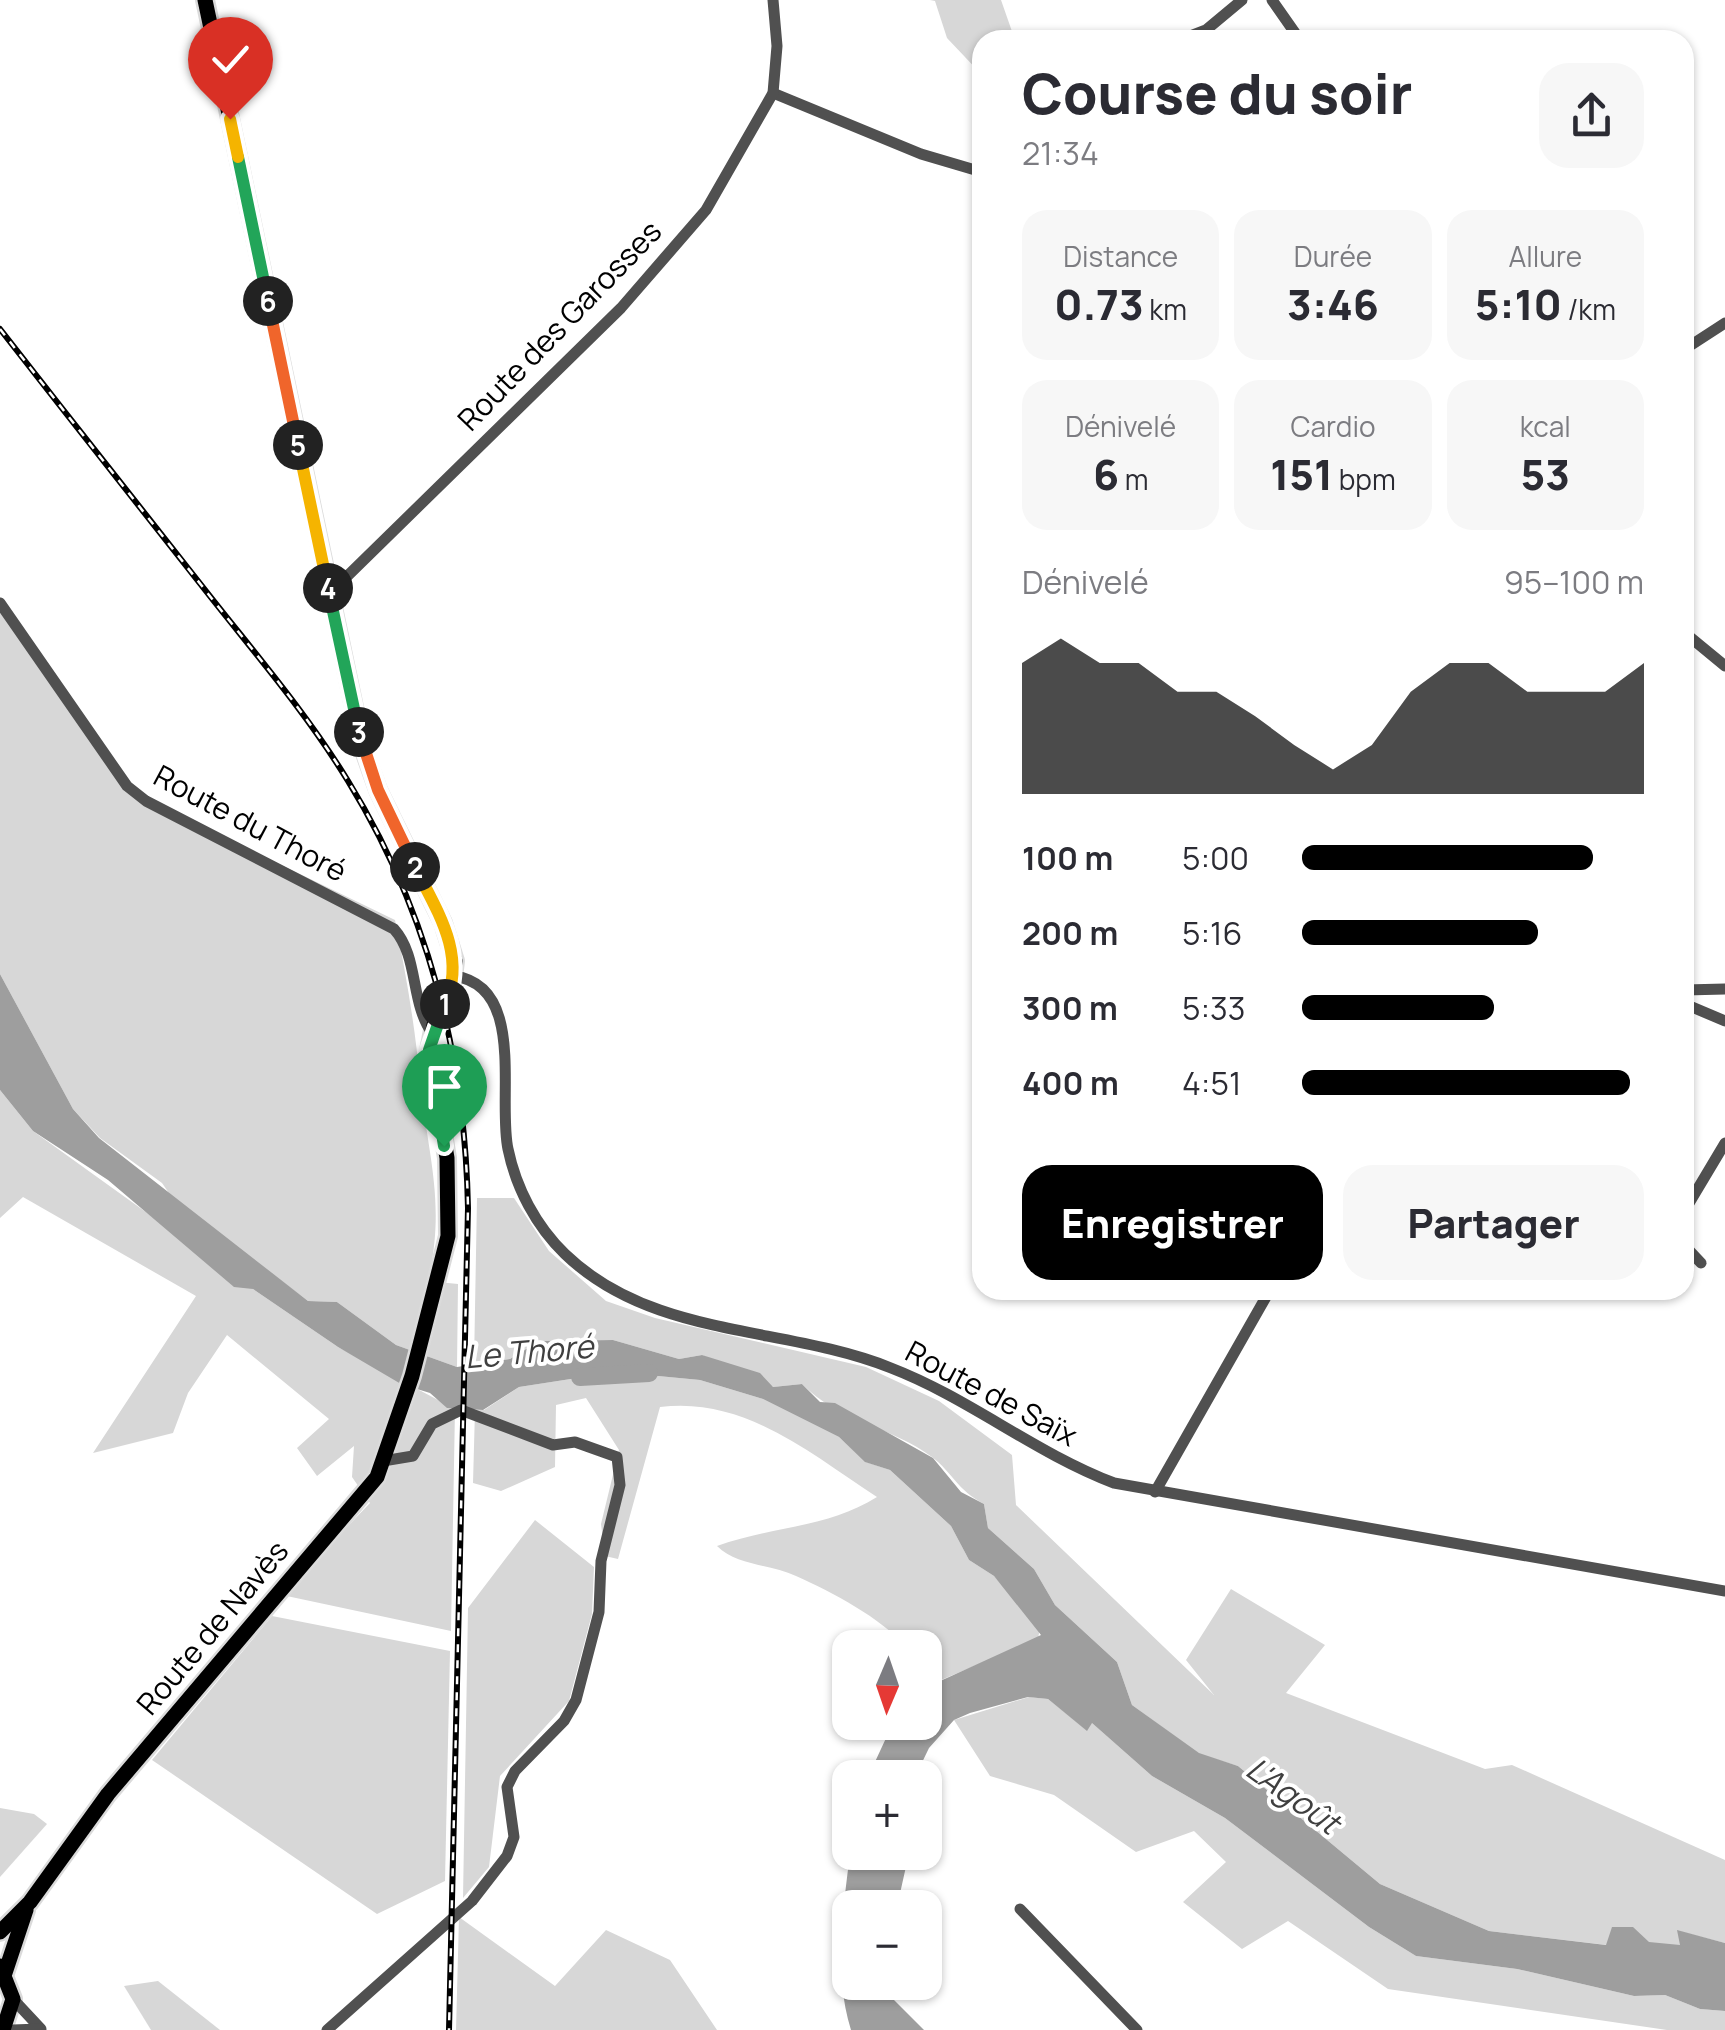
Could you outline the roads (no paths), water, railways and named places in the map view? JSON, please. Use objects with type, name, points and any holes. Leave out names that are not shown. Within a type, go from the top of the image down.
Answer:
[{"type":"main road","points":[[205,0],[369,768],[449,938],[454,976],[432,1033]]},
{"type":"main road","name":"Route de Navès","points":[[0,1932],[30,1902],[108,1794],[377,1477],[426,1331],[445,1256],[450,1204],[430,1065],[432,1033]]},
{"type":"main road","name":"Route de Navès","points":[[13,1999],[3,1970],[30,1902]]},
{"type":"main road","points":[[2,2030],[13,1999]]},
{"type":"street","name":"Route des Garosses","points":[[329,594],[621,308],[706,210],[773,93],[777,71],[772,0]]},
{"type":"street","points":[[1206,30],[1242,0]]},
{"type":"street","points":[[1272,0],[1293,30]]},
{"type":"street","points":[[773,93],[972,170]]},
{"type":"street","points":[[1694,343],[1725,323]]},
{"type":"street","name":"Route du Thoré","points":[[0,602],[127,786],[146,801],[394,929],[404,946],[418,1006],[432,1033]]},
{"type":"street","points":[[1694,640],[1725,666]]},
{"type":"street","name":"Route de Saïx","points":[[454,976],[485,990],[500,1017],[503,1117],[516,1180],[546,1233],[594,1279],[665,1314],[836,1351],[894,1369],[1084,1471],[1155,1492],[1725,1590]]},
{"type":"street","points":[[1694,990],[1725,989]]},
{"type":"street","points":[[1694,1008],[1725,1021]]},
{"type":"street","points":[[1694,1195],[1725,1142]]},
{"type":"street","points":[[1694,1256],[1701,1263]]},
{"type":"street","points":[[1155,1492],[1264,1300]]},
{"type":"street","points":[[327,2030],[472,1901],[507,1856],[514,1836],[507,1787],[515,1771],[571,1711],[598,1612],[601,1561],[621,1466],[617,1457],[600,1448],[574,1442],[553,1445],[461,1410],[432,1424],[413,1456],[383,1461]]},
{"type":"street","points":[[1020,1909],[1138,2030]]},
{"type":"street","points":[[13,1999],[43,2030]]},
{"type":"street","points":[[14,2030],[43,2030]]},
{"type":"water","points":[[0,974],[73,1109],[99,1138],[308,1301],[337,1302],[396,1345],[457,1367],[510,1359],[539,1341],[613,1340],[679,1359],[702,1355],[760,1373],[773,1387],[802,1384],[820,1402],[835,1403],[933,1458],[961,1492],[984,1504],[988,1528],[1034,1569],[1055,1605],[1117,1662],[1132,1705],[1199,1753],[1238,1766],[1380,1884],[1489,1931],[1606,1945],[1612,1927],[1633,1927],[1649,1942],[1680,1945],[1677,1930],[1725,1943],[1725,2011],[1700,2009],[1665,1995],[1634,1996],[1517,1969],[1416,1956],[1369,1927],[1225,1818],[1152,1776],[1092,1723],[1087,1731],[1048,1699],[1028,1697],[970,1713],[954,1720],[942,1733],[942,1680],[1041,1635],[994,1576],[969,1560],[951,1526],[890,1470],[865,1462],[839,1437],[763,1399],[700,1380],[616,1372],[519,1387],[483,1410],[447,1408],[430,1393],[401,1384],[338,1347],[253,1289],[234,1287],[108,1180],[33,1131],[0,1090]]},
{"type":"water","points":[[885,1740],[936,1740],[923,1760],[876,1760]]},
{"type":"water","points":[[848,1870],[905,1870],[901,1890],[846,1890]]},
{"type":"water","points":[[845,2000],[894,2000],[924,2030],[851,2030]]},
{"type":"waterway","name":"Le Thoré","points":[[580,1377],[649,1373]]},
{"type":"railway","points":[[0,329],[332,755],[376,830],[400,881],[437,986],[459,1095],[468,1208],[449,2030]]},
{"type":"water label","name":"L'Agoût","points":[[1293,1796]]}]
